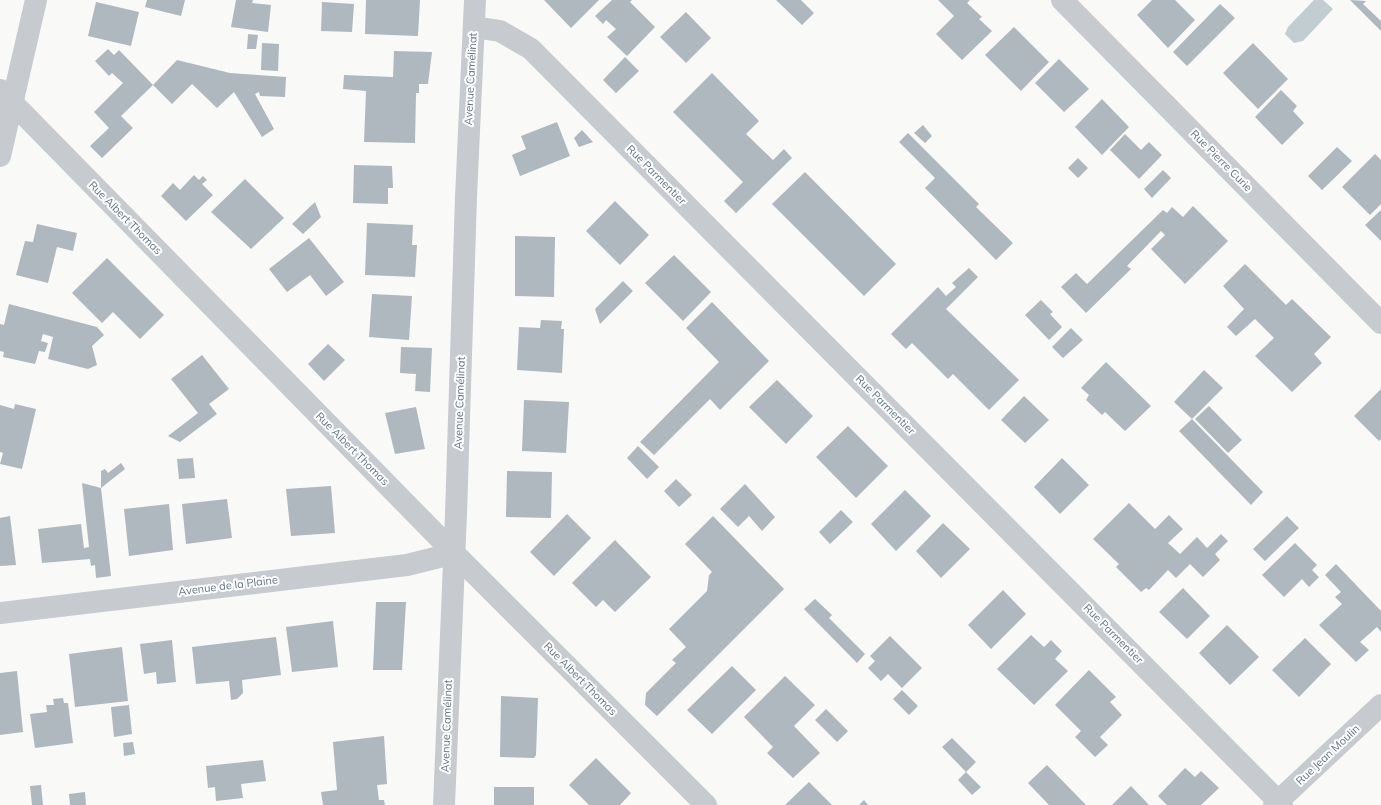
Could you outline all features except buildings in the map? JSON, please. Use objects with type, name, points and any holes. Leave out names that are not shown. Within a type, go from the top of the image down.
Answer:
[{"type":"street","points":[[0,156],[6,97],[36,0]]},
{"type":"street","name":"Avenue Camélinat","points":[[444,805],[455,553],[466,197],[475,0]]},
{"type":"street","name":"Rue Pierre Curie","points":[[1062,0],[1381,323]]},
{"type":"street","name":"Rue Parmentier","points":[[474,27],[500,31],[531,49],[1278,804]]},
{"type":"street","name":"Rue Albert Thomas","points":[[6,97],[455,553],[706,805]]},
{"type":"street","name":"Avenue de la Plaine","points":[[0,613],[407,565],[455,553]]},
{"type":"street","name":"Rue Jean Moulin","points":[[1278,804],[1381,705]]},
{"type":"shaded area","points":[[1314,0],[1323,0],[1333,9],[1303,41],[1294,43],[1285,34],[1288,27]]}]
